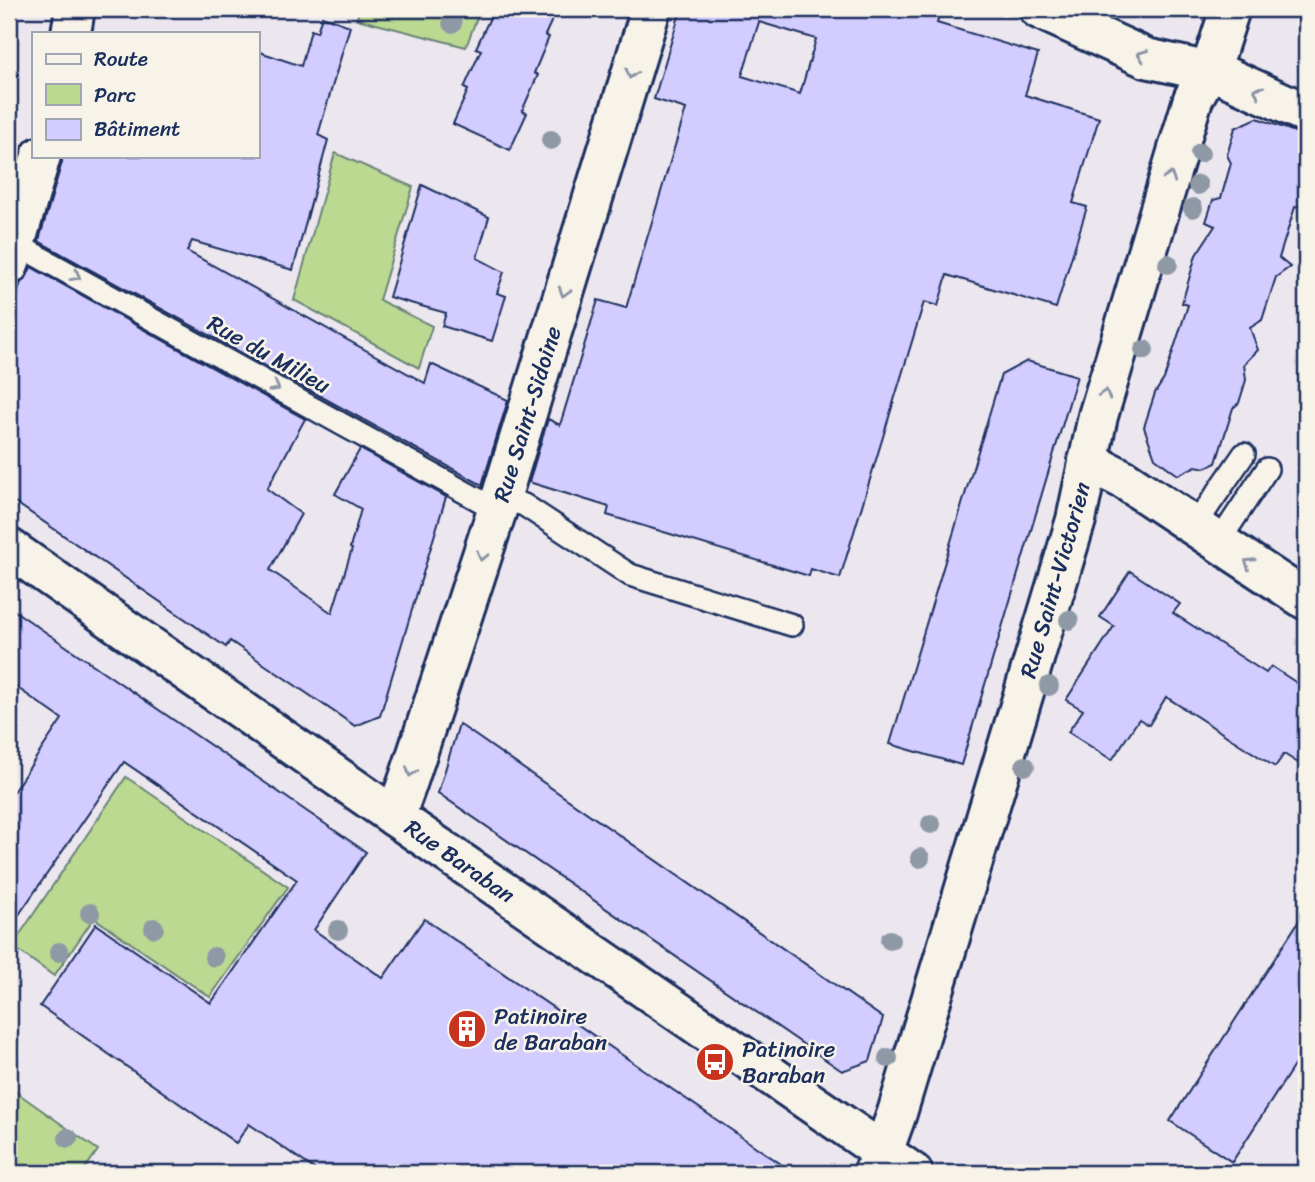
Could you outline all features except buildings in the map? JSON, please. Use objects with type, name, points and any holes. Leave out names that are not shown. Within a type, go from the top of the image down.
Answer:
[{"type":"street","points":[[71,32],[75,9]]},
{"type":"street","name":"Rue Saint-Sidoine","points":[[395,817],[499,504],[651,9]]},
{"type":"street","points":[[1039,9],[1146,58],[1220,74],[1306,113]]},
{"type":"street","name":"Rue Saint-Victorien","points":[[890,1166],[901,1100],[1076,520],[1098,416],[1193,99],[1214,59],[1230,9]]},
{"type":"street","points":[[12,255],[40,158]]},
{"type":"street","points":[[1088,461],[1125,480],[1306,600]]},
{"type":"street","name":"Rue Baraban","points":[[9,548],[890,1166]]},
{"type":"lane","name":"Rue du Milieu","points":[[12,255],[499,504],[524,505],[630,575],[792,625]]},
{"type":"lane","points":[[1206,535],[1244,454]]},
{"type":"lane","points":[[1206,535],[1267,469]]},
{"type":"green space","points":[[359,9],[480,9],[466,47],[357,19]]},
{"type":"green space","points":[[335,153],[413,187],[379,300],[432,326],[419,368],[294,300]]},
{"type":"green space","points":[[126,777],[288,887],[210,997],[94,918],[54,976],[12,946]]},
{"type":"green space","points":[[9,1087],[98,1150],[82,1173],[9,1173]]},
{"type":"place","name":"Patinoire de Baraban","points":[[467,1029]]},
{"type":"place","name":"Patinoire Baraban","points":[[715,1062]]}]
